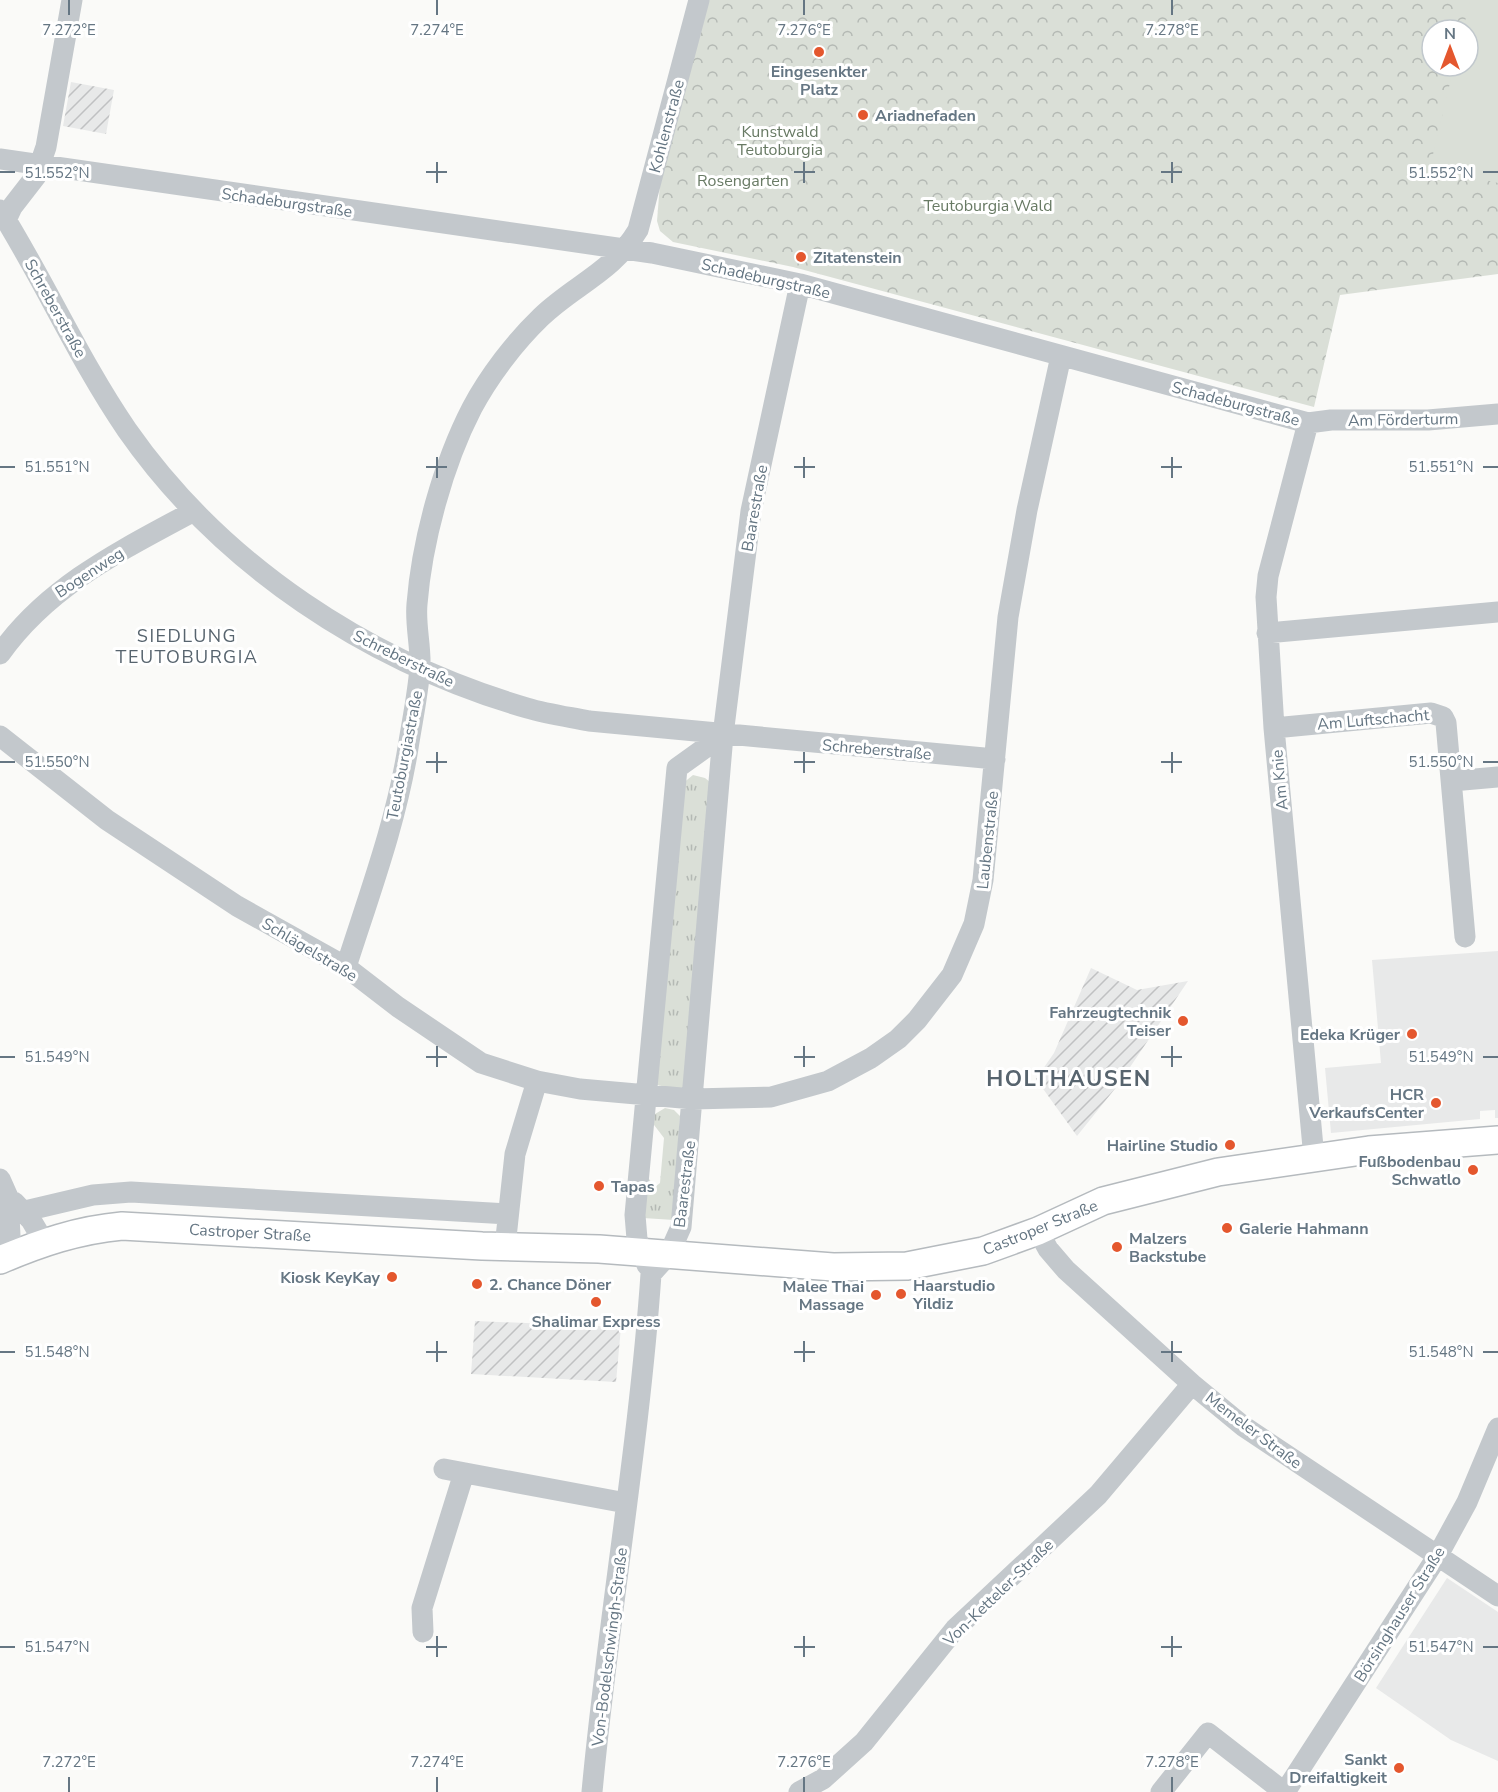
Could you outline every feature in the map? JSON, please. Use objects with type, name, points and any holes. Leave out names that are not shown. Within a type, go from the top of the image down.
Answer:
[{"type":"main road","name":"Castroper Straße","points":[[5,1258],[44,1242],[92,1229],[122,1226],[506,1247],[654,1260],[833,1267],[907,1266],[983,1251],[1038,1232],[1085,1208],[1150,1188],[1218,1172],[1428,1144],[1498,1140]]},
{"type":"street","name":"Schreberstraße","points":[[72,0],[46,147],[36,176],[3,215],[116,413],[161,474],[194,511],[270,578],[327,619],[420,667],[470,689],[528,708],[589,721],[995,759]]},
{"type":"street","name":"Kohlenstraße","points":[[626,249],[638,230],[699,0]]},
{"type":"street","name":"Schadeburgstraße","points":[[0,159],[626,249],[800,284],[1308,423],[1268,576],[1267,633]]},
{"type":"street","name":"Teutoburgiastraße","points":[[346,967],[390,832],[407,752],[420,667],[417,606],[426,537],[446,472],[472,408],[504,360],[541,317],[609,266],[626,249]]},
{"type":"street","name":"Baarestraße","points":[[654,1260],[681,1227],[723,735],[751,511],[800,284]]},
{"type":"street","name":"Laubenstraße","points":[[647,1097],[693,1099],[771,1097],[828,1081],[871,1058],[897,1039],[917,1020],[952,975],[974,924],[983,880],[1013,587],[1047,411],[1061,356]]},
{"type":"street","name":"Am Förderturm","points":[[1308,423],[1331,420],[1436,420],[1498,414]]},
{"type":"street","name":"Bogenweg","points":[[0,654],[24,624],[57,591],[87,570],[194,511]]},
{"type":"street","points":[[1267,633],[1498,612]]},
{"type":"street","name":"Am Knie","points":[[1267,633],[1314,1158]]},
{"type":"street","name":"Am Luftschacht","points":[[1274,728],[1438,714],[1446,723],[1465,937]]},
{"type":"street","points":[[654,1260],[635,1215],[677,768],[723,735]]},
{"type":"street","name":"Schlägelstraße","points":[[0,736],[108,820],[237,906],[346,967],[398,1007],[481,1063],[537,1081],[647,1097]]},
{"type":"street","points":[[1452,781],[1498,777]]},
{"type":"street","points":[[506,1247],[517,1146],[537,1081]]},
{"type":"street","name":"Castroper Straße","points":[[10,1200],[131,1192],[508,1214]]},
{"type":"street","points":[[10,1200],[44,1242]]},
{"type":"street","points":[[5,1258],[10,1200]]},
{"type":"street","name":"Memeler Straße","points":[[1038,1232],[1065,1270],[1192,1384],[1244,1426],[1498,1596]]},
{"type":"street","name":"Von-Bodelschwingh-Straße","points":[[592,1792],[602,1683],[626,1503],[654,1260]]},
{"type":"street","name":"Von-Ketteler-Straße","points":[[799,1792],[823,1779],[864,1742],[955,1629],[1098,1495],[1192,1384]]},
{"type":"street","name":"Börsinghauser Straße","points":[[1285,1792],[1437,1557],[1467,1502],[1498,1428]]},
{"type":"street","points":[[423,1632],[422,1608],[454,1471],[626,1503]]},
{"type":"street","points":[[1161,1792],[1208,1733],[1285,1792]]},
{"type":"shaded area","points":[[71,82],[114,90],[106,134],[63,126]]},
{"type":"shaded area","points":[[1498,951],[1498,1118],[1495,1118],[1495,1110],[1480,1111],[1480,1119],[1331,1133],[1325,1068],[1381,1063],[1372,960]]},
{"type":"shaded area","points":[[1091,968],[1137,990],[1188,981],[1118,1085],[1077,1136],[1036,1079],[1054,1053]]},
{"type":"shaded area","points":[[475,1321],[621,1327],[616,1382],[471,1374]]},
{"type":"shaded area","points":[[1447,1578],[1498,1612],[1498,1761],[1451,1740],[1376,1688]]},
{"type":"green space","points":[[706,0],[1498,0],[1498,274],[1340,295],[1314,407],[793,267],[673,242],[660,231],[657,221],[661,171]]},
{"type":"green space","points":[[1470,0],[1498,0],[1498,183],[1430,167],[1451,78],[1480,78],[1480,18],[1466,18]]},
{"type":"green space","points":[[693,775],[710,782],[684,1087],[679,1090],[657,1085],[682,784]]},
{"type":"green space","points":[[665,1108],[674,1110],[680,1116],[674,1220],[643,1218],[646,1175],[655,1187],[660,1183],[664,1138],[651,1121],[655,1114]]},
{"type":"place","name":"Eingesenkter Platz","points":[[819,52]]},
{"type":"place","name":"Ariadnefaden","points":[[863,115]]},
{"type":"place","name":"Zitatenstein","points":[[801,257]]},
{"type":"place","name":"Fahrzeugtechnik Teiser","points":[[1183,1021]]},
{"type":"place","name":"Edeka Krüger","points":[[1412,1034]]},
{"type":"place","name":"HCR VerkaufsCenter","points":[[1436,1103]]},
{"type":"place","name":"Hairline Studio","points":[[1230,1145]]},
{"type":"place","name":"Fußbodenbau Schwatlo","points":[[1473,1170]]},
{"type":"place","name":"Tapas","points":[[599,1186]]},
{"type":"place","name":"Galerie Hahmann","points":[[1227,1228]]},
{"type":"place","name":"Malzers Backstube","points":[[1117,1247]]},
{"type":"place","name":"Kiosk KeyKay","points":[[392,1277]]},
{"type":"place","name":"2. Chance Döner","points":[[477,1284]]},
{"type":"place","name":"Haarstudio Yildiz","points":[[901,1294]]},
{"type":"place","name":"Malee Thai Massage","points":[[876,1295]]},
{"type":"place","name":"Shalimar Express","points":[[596,1302]]},
{"type":"place","name":"Sankt Dreifaltigkeit","points":[[1399,1768]]},
{"type":"district","name":"SIEDLUNG TEUTOBURGIA","points":[[187,646]]},
{"type":"district","name":"HOLTHAUSEN","points":[[1069,1078]]},
{"type":"park label","name":"Kunstwald Teutoburgia","points":[[780,140]]},
{"type":"park label","name":"Rosengarten","points":[[743,180]]},
{"type":"park label","name":"Teutoburgia Wald","points":[[988,205]]}]
